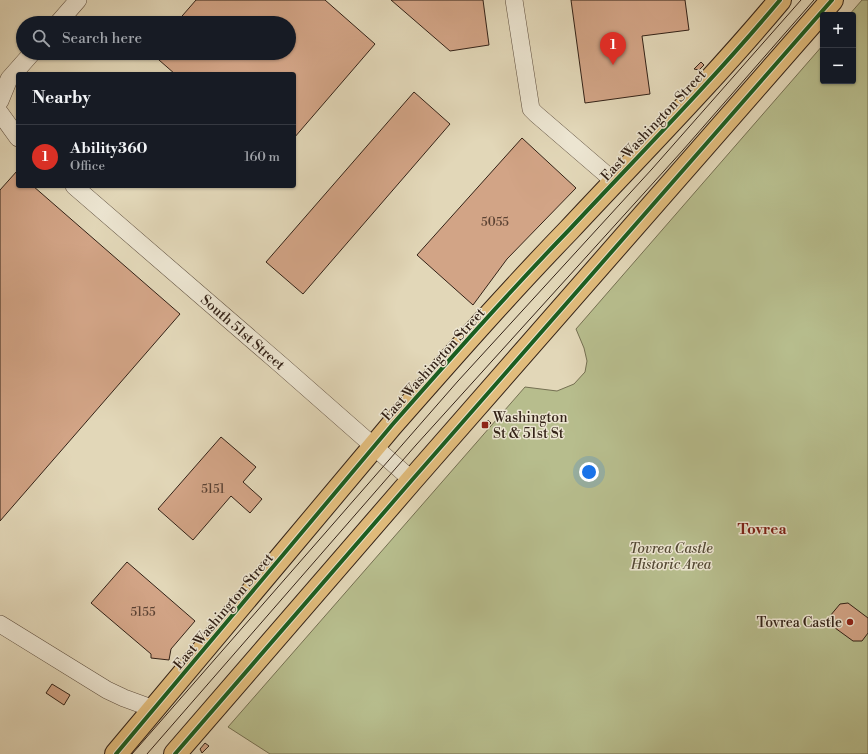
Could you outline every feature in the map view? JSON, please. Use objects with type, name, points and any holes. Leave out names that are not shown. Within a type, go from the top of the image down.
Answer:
[{"type":"main road","name":"East Washington Street","points":[[116,754],[374,447],[464,344],[568,230],[715,75],[780,0]]},
{"type":"main road","points":[[175,754],[412,480],[832,0]]},
{"type":"street","points":[[64,16],[78,0]]},
{"type":"street","points":[[514,0],[531,109],[614,182]]},
{"type":"street","points":[[0,101],[10,79],[26,60]]},
{"type":"street","points":[[0,113],[16,135]]},
{"type":"street","name":"South 51st Street","points":[[76,188],[412,480]]},
{"type":"street","points":[[0,624],[107,690],[154,709]]},
{"type":"green space","name":"Tovrea Castle Historic Area","points":[[862,0],[868,0],[868,754],[270,754],[228,727],[525,387],[557,391],[574,384],[585,372],[587,361],[584,348],[576,329],[820,48],[820,84],[856,84],[856,12],[852,12]]},
{"type":"building","points":[[196,0],[325,0],[375,44],[296,136],[296,72],[173,72],[159,60],[296,60],[296,16],[182,16]]},
{"type":"building","points":[[391,0],[483,0],[489,45],[450,51]]},
{"type":"building","points":[[571,0],[685,0],[689,30],[642,36],[650,94],[585,103]]},
{"type":"building","points":[[701,62],[704,65],[699,70],[694,69]]},
{"type":"building","points":[[414,92],[450,124],[303,294],[266,262]]},
{"type":"building","points":[[522,138],[576,188],[507,259],[473,305],[417,255]]},
{"type":"building","points":[[16,172],[16,188],[35,188],[180,314],[0,521],[0,190]]},
{"type":"building","points":[[488,420],[491,423],[485,429],[482,427]]},
{"type":"building","points":[[221,437],[256,467],[243,482],[262,499],[250,513],[231,496],[193,540],[158,509]]},
{"type":"building","points":[[127,562],[195,621],[171,649],[169,660],[151,658],[151,654],[91,603]]},
{"type":"building","name":"Tovrea Castle","points":[[848,603],[868,618],[868,633],[862,641],[853,641],[831,625],[830,616],[840,604]]},
{"type":"building","points":[[52,684],[70,695],[64,705],[46,693]]},
{"type":"building","points":[[205,743],[209,746],[202,753],[200,749]]},
{"type":"tram line","points":[[132,754],[458,381],[652,169],[801,0]]},
{"type":"tram line","points":[[147,754],[416,445],[683,150],[814,0]]},
{"type":"cycle path","points":[[116,754],[392,425],[479,326],[703,88],[780,0]]},
{"type":"cycle path","points":[[175,754],[412,480],[832,0]]},
{"type":"place","name":"Ability360","points":[[613,65]]},
{"type":"place","name":"Washington St & 51st St","points":[[485,425]]},
{"type":"place","name":"Tovrea Castle","points":[[850,622]]},
{"type":"district","name":"Tovrea","points":[[762,529]]}]
